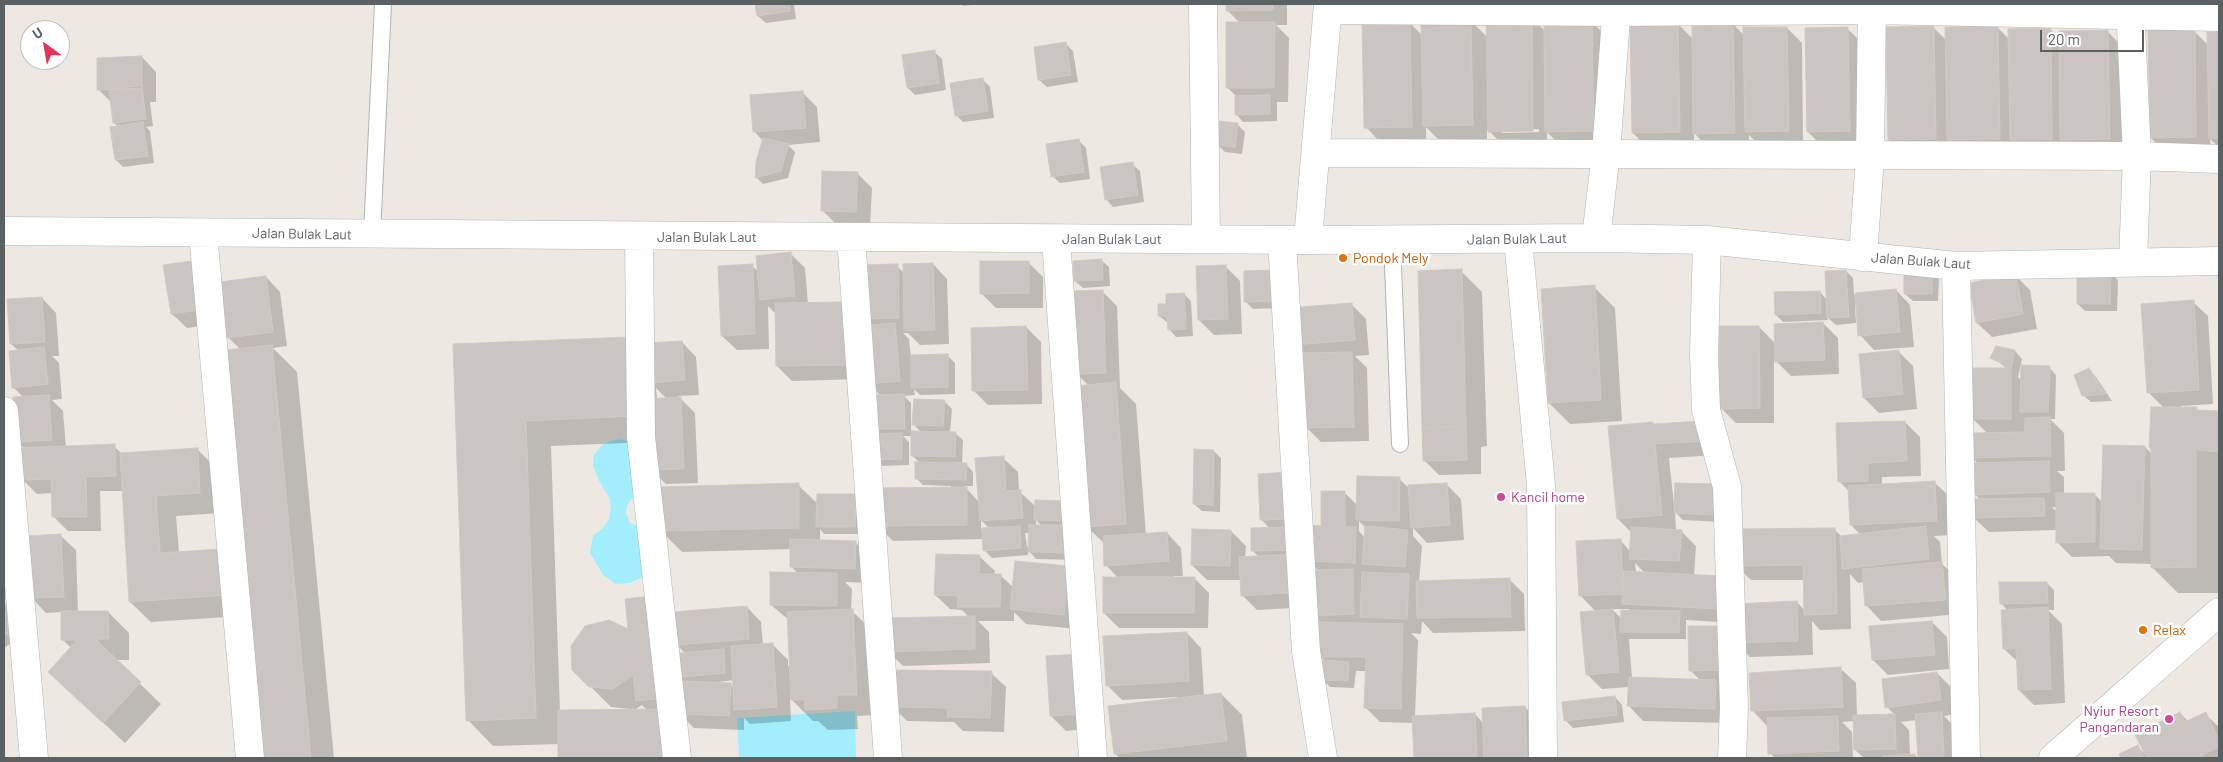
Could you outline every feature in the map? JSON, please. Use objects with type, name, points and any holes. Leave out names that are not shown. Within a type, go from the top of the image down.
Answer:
[{"type":"street","points":[[1203,4],[1206,239]]},
{"type":"street","points":[[1323,758],[1306,650],[1295,240],[1317,153],[1328,7],[1872,7],[2130,10],[2219,17]]},
{"type":"street","points":[[1863,257],[1870,156],[1872,7]]},
{"type":"street","points":[[1596,238],[1606,153],[1617,8]]},
{"type":"street","points":[[2130,10],[2137,156],[2134,261]]},
{"type":"street","points":[[1317,153],[2137,156],[2219,159]]},
{"type":"street","name":"Jalan Bulak Laut","points":[[4,231],[1056,239],[1518,240],[1596,238],[1707,240],[1956,266],[2134,261],[2219,261]]},
{"type":"street","points":[[203,233],[250,758]]},
{"type":"street","points":[[639,236],[641,437],[677,758]]},
{"type":"street","points":[[851,237],[888,758]]},
{"type":"street","points":[[1056,239],[1093,758]]},
{"type":"street","points":[[1518,240],[1541,485],[1543,758]]},
{"type":"street","points":[[1707,240],[1704,355],[1706,410],[1727,487],[1734,708],[1732,758]]},
{"type":"street","points":[[1956,266],[1966,758]]},
{"type":"street","points":[[4,411],[34,758]]},
{"type":"street","points":[[2053,758],[2219,612]]},
{"type":"lane","points":[[372,234],[383,4]]},
{"type":"lane","points":[[1392,240],[1400,444]]},
{"type":"water","points":[[619,439],[631,442],[646,496],[633,497],[627,506],[626,513],[630,523],[639,527],[650,567],[643,577],[630,583],[616,584],[603,575],[590,553],[593,536],[603,528],[609,519],[611,508],[610,499],[599,481],[593,465],[594,455],[603,444]]},
{"type":"water","points":[[855,711],[856,758],[739,758],[737,718]]},
{"type":"building","points":[[755,4],[789,4],[790,11],[757,16]]},
{"type":"building","points":[[1226,4],[1273,4],[1273,10],[1226,11]]},
{"type":"building","points":[[1532,16],[1533,131],[1488,132],[1486,17]]},
{"type":"building","points":[[1471,20],[1473,125],[1423,126],[1421,21]]},
{"type":"building","points":[[1544,20],[1592,20],[1594,131],[1545,132]]},
{"type":"building","points":[[1410,21],[1412,127],[1364,128],[1362,22]]},
{"type":"building","points":[[1226,22],[1275,22],[1274,88],[1226,88]]},
{"type":"building","points":[[1678,22],[1680,132],[1632,133],[1630,23]]},
{"type":"building","points":[[1733,23],[1735,133],[1693,134],[1692,24]]},
{"type":"building","points":[[1934,26],[1936,139],[1888,140],[1886,27]]},
{"type":"building","points":[[1998,26],[2000,139],[1947,140],[1945,27]]},
{"type":"building","points":[[1743,27],[1787,27],[1789,131],[1745,132]]},
{"type":"building","points":[[1848,27],[1850,131],[1807,132],[1805,28]]},
{"type":"building","points":[[2051,28],[2052,139],[2010,140],[2008,29]]},
{"type":"building","points":[[2108,30],[2110,139],[2060,140],[2059,31]]},
{"type":"building","points":[[2148,30],[2195,30],[2196,137],[2150,138]]},
{"type":"building","points":[[2207,32],[2219,32],[2219,138],[2209,139]]},
{"type":"building","points":[[1066,42],[1071,75],[1038,80],[1034,47]]},
{"type":"building","points":[[935,50],[939,83],[907,88],[902,55]]},
{"type":"building","points":[[142,56],[142,88],[97,90],[97,58]]},
{"type":"building","points":[[983,78],[988,111],[955,116],[950,83]]},
{"type":"building","points":[[142,85],[146,119],[113,123],[109,90]]},
{"type":"building","points":[[803,91],[806,128],[753,132],[750,95]]},
{"type":"building","points":[[1270,95],[1270,114],[1235,115],[1235,96]]},
{"type":"building","points":[[1219,121],[1238,123],[1235,147],[1216,145]]},
{"type":"building","points":[[143,122],[148,156],[115,160],[110,127]]},
{"type":"building","points":[[763,138],[789,144],[781,171],[755,178],[756,162]]},
{"type":"building","points":[[1079,139],[1084,172],[1051,177],[1046,144]]},
{"type":"building","points":[[1133,162],[1138,195],[1105,200],[1100,167]]},
{"type":"building","points":[[822,171],[858,172],[856,212],[821,211]]},
{"type":"building","points":[[791,252],[795,296],[760,300],[756,256]]},
{"type":"building","points":[[1102,259],[1103,280],[1074,281],[1073,261]]},
{"type":"building","points":[[199,260],[206,309],[171,314],[163,265]]},
{"type":"building","points":[[980,261],[1029,261],[1029,293],[980,294]]},
{"type":"building","points":[[933,263],[935,330],[904,331],[903,264]]},
{"type":"building","points":[[753,264],[755,334],[721,336],[718,266]]},
{"type":"building","points":[[898,264],[899,318],[862,319],[861,265]]},
{"type":"building","points":[[1226,265],[1228,319],[1198,320],[1196,266]]},
{"type":"building","points":[[1932,268],[1932,294],[1904,294],[1904,269]]},
{"type":"building","points":[[1462,269],[1466,426],[1422,428],[1418,271]]},
{"type":"building","points":[[1273,270],[1273,301],[1244,302],[1244,271]]},
{"type":"building","points":[[1846,270],[1849,317],[1827,318],[1825,271]]},
{"type":"building","points":[[2077,271],[2111,272],[2110,304],[2077,304]]},
{"type":"building","points":[[2016,274],[2023,314],[1976,323],[1969,283]]},
{"type":"building","points":[[266,276],[273,332],[227,338],[220,282]]},
{"type":"building","points":[[1595,285],[1601,400],[1548,403],[1541,289]]},
{"type":"building","points":[[1896,289],[1900,332],[1858,336],[1855,293]]},
{"type":"building","points":[[1103,290],[1106,373],[1076,374],[1073,291]]},
{"type":"building","points":[[1820,291],[1821,313],[1775,315],[1774,292]]},
{"type":"building","points":[[1184,293],[1186,329],[1168,330],[1167,316],[1158,316],[1158,304],[1166,304],[1166,294]]},
{"type":"building","points":[[42,297],[45,342],[10,344],[7,299]]},
{"type":"building","points":[[2194,300],[2199,390],[2147,393],[2141,304]]},
{"type":"building","points":[[846,302],[846,365],[776,366],[775,303]]},
{"type":"building","points":[[1352,303],[1355,340],[1292,345],[1288,308]]},
{"type":"building","points":[[1823,322],[1825,360],[1775,362],[1774,324]]},
{"type":"building","points":[[895,323],[900,381],[867,384],[862,326]]},
{"type":"building","points":[[1026,326],[1028,390],[972,391],[971,328]]},
{"type":"building","points":[[1719,326],[1759,326],[1760,408],[1720,409]]},
{"type":"building","points":[[630,337],[633,416],[526,421],[536,718],[466,721],[453,344]]},
{"type":"building","points":[[682,341],[685,380],[650,383],[647,343]]},
{"type":"building","points":[[272,345],[311,758],[254,758],[216,351]]},
{"type":"building","points":[[1996,346],[2015,350],[2011,368],[1990,358]]},
{"type":"building","points":[[44,347],[48,384],[12,388],[9,351]]},
{"type":"building","points":[[1899,350],[1903,394],[1863,398],[1859,354]]},
{"type":"building","points":[[1352,352],[1354,427],[1305,428],[1303,353]]},
{"type":"building","points":[[948,354],[948,387],[911,388],[911,355]]},
{"type":"building","points":[[2021,365],[2050,366],[2048,412],[2020,412]]},
{"type":"building","points":[[1972,368],[2011,368],[2011,419],[1971,419]]},
{"type":"building","points":[[2089,368],[2106,394],[2082,396],[2074,375]]},
{"type":"building","points":[[1116,382],[1126,524],[1086,527],[1076,386]]},
{"type":"building","points":[[904,394],[905,429],[869,429],[869,395]]},
{"type":"building","points":[[49,395],[52,440],[16,442],[13,397]]},
{"type":"building","points":[[681,397],[684,469],[650,470],[646,399]]},
{"type":"building","points":[[914,399],[945,400],[943,426],[912,425]]},
{"type":"building","points":[[2151,407],[2197,407],[2196,410],[2219,411],[2219,452],[2196,450],[2196,567],[2151,568],[2151,448],[2149,448]]},
{"type":"building","points":[[2050,417],[2051,456],[1970,458],[1970,433],[2025,432],[2025,418]]},
{"type":"building","points":[[1703,421],[1704,441],[1655,444],[1662,515],[1617,519],[1608,426],[1653,422],[1653,424]]},
{"type":"building","points":[[1905,421],[1907,461],[1868,463],[1868,481],[1838,482],[1836,423]]},
{"type":"building","points":[[1466,426],[1467,460],[1423,461],[1422,428]]},
{"type":"building","points":[[911,431],[956,432],[955,457],[911,456]]},
{"type":"building","points":[[902,433],[902,459],[871,460],[871,434]]},
{"type":"building","points":[[115,444],[116,476],[86,477],[87,517],[52,517],[51,479],[21,480],[20,448]]},
{"type":"building","points":[[2103,445],[2145,446],[2142,550],[2100,549]]},
{"type":"building","points":[[198,448],[200,493],[156,496],[160,553],[222,549],[226,595],[129,602],[120,453]]},
{"type":"building","points":[[1194,449],[1214,450],[1213,505],[1193,504]]},
{"type":"building","points":[[1004,456],[1006,491],[1021,490],[1023,518],[980,521],[975,458]]},
{"type":"building","points":[[2049,461],[2050,492],[1973,495],[1973,463]]},
{"type":"building","points":[[915,462],[967,463],[966,480],[915,479]]},
{"type":"building","points":[[1288,472],[1290,519],[1260,520],[1258,474]]},
{"type":"building","points":[[1357,476],[1400,477],[1399,521],[1356,520]]},
{"type":"building","points":[[1935,481],[1937,521],[1850,525],[1848,486]]},
{"type":"building","points":[[799,483],[799,528],[660,531],[659,487]]},
{"type":"building","points":[[1447,483],[1450,525],[1411,528],[1408,485]]},
{"type":"building","points":[[1675,483],[1717,484],[1716,515],[1674,513]]},
{"type":"building","points":[[967,487],[967,525],[877,526],[877,488]]},
{"type":"building","points":[[1321,491],[1345,491],[1345,527],[1356,527],[1355,563],[1307,561],[1308,525],[1321,526]]},
{"type":"building","points":[[2056,493],[2095,493],[2095,542],[2056,543]]},
{"type":"building","points":[[817,494],[856,494],[855,527],[816,527]]},
{"type":"building","points":[[2044,498],[2045,516],[1973,518],[1972,499]]},
{"type":"building","points":[[1035,500],[1071,501],[1071,521],[1034,520]]},
{"type":"building","points":[[1029,525],[1070,525],[1069,553],[1028,552]]},
{"type":"building","points":[[1020,526],[1021,548],[983,551],[982,528]]},
{"type":"building","points":[[1365,526],[1408,530],[1405,567],[1362,564]]},
{"type":"building","points":[[1926,526],[1929,559],[1842,569],[1840,536]]},
{"type":"building","points":[[1292,527],[1292,550],[1251,551],[1251,528]]},
{"type":"building","points":[[1631,527],[1682,530],[1679,561],[1629,559]]},
{"type":"building","points":[[1835,528],[1837,614],[1804,615],[1803,565],[1735,566],[1735,529]]},
{"type":"building","points":[[1192,529],[1231,530],[1230,566],[1191,565]]},
{"type":"building","points":[[1167,532],[1169,561],[1104,566],[1103,536]]},
{"type":"building","points":[[61,534],[64,597],[30,598],[27,536]]},
{"type":"building","points":[[790,539],[856,541],[855,569],[790,567]]},
{"type":"building","points":[[1621,539],[1623,594],[1579,596],[1576,541]]},
{"type":"building","points":[[936,554],[980,555],[979,574],[1001,574],[1000,607],[957,607],[958,596],[934,595]]},
{"type":"building","points":[[1297,554],[1299,592],[1241,596],[1239,557]]},
{"type":"building","points":[[1015,561],[1069,566],[1064,615],[1010,609]]},
{"type":"building","points":[[1942,562],[1946,600],[1865,606],[1862,569]]},
{"type":"building","points":[[1353,569],[1354,614],[1309,616],[1307,570]]},
{"type":"building","points":[[1623,571],[1721,576],[1719,609],[1622,604]]},
{"type":"building","points":[[770,572],[837,573],[837,606],[770,605]]},
{"type":"building","points":[[1362,572],[1409,574],[1407,619],[1360,617]]},
{"type":"building","points":[[1103,577],[1195,577],[1194,613],[1103,613]]},
{"type":"building","points":[[1510,578],[1511,617],[1417,618],[1416,581]]},
{"type":"building","points":[[1999,582],[2047,582],[2048,603],[2000,604]]},
{"type":"building","points":[[650,596],[661,698],[636,701],[633,675],[613,689],[589,687],[572,670],[571,646],[585,626],[609,620],[628,629],[625,599]]},
{"type":"building","points":[[1797,601],[1798,641],[1734,643],[1733,604]]},
{"type":"building","points":[[4,602],[19,626],[4,636]]},
{"type":"building","points":[[747,606],[749,639],[676,645],[673,612]]},
{"type":"building","points":[[2048,607],[2051,689],[2018,690],[2016,649],[2003,649],[2001,610]]},
{"type":"building","points":[[853,609],[857,695],[837,695],[837,708],[805,710],[805,700],[791,700],[787,612]]},
{"type":"building","points":[[1613,609],[1619,672],[1586,675],[1580,612]]},
{"type":"building","points":[[1621,610],[1680,611],[1679,633],[1620,632]]},
{"type":"building","points":[[61,611],[108,611],[109,639],[95,639],[141,682],[103,723],[48,672],[77,640],[61,640]]},
{"type":"building","points":[[975,616],[975,649],[887,652],[886,618]]},
{"type":"building","points":[[1932,621],[1935,655],[1872,660],[1869,626]]},
{"type":"building","points":[[1319,622],[1403,624],[1401,709],[1364,708],[1366,657],[1319,657]]},
{"type":"building","points":[[1688,626],[1721,626],[1722,670],[1689,671]]},
{"type":"building","points":[[1187,632],[1189,681],[1106,686],[1103,636]]},
{"type":"building","points":[[773,643],[777,707],[734,710],[731,646]]},
{"type":"building","points":[[724,649],[725,673],[671,678],[669,654]]},
{"type":"building","points":[[1081,654],[1084,714],[1050,716],[1046,656]]},
{"type":"building","points":[[1323,660],[1349,662],[1348,681],[1322,680]]},
{"type":"building","points":[[1841,667],[1843,707],[1751,711],[1749,673]]},
{"type":"building","points":[[891,670],[992,671],[990,718],[947,717],[948,708],[891,707]]},
{"type":"building","points":[[1937,672],[1941,700],[1885,708],[1882,679]]},
{"type":"building","points":[[1629,677],[1716,680],[1715,709],[1627,706]]},
{"type":"building","points":[[679,681],[731,683],[729,716],[678,714]]},
{"type":"building","points":[[1221,693],[1227,741],[1114,754],[1108,706]]},
{"type":"building","points":[[1615,696],[1617,715],[1564,721],[1562,702]]},
{"type":"building","points":[[1525,706],[1527,758],[1484,758],[1482,708]]},
{"type":"building","points":[[668,709],[668,758],[558,758],[558,710]]},
{"type":"building","points":[[1942,712],[1944,758],[1918,758],[1915,714]]},
{"type":"building","points":[[2180,712],[2185,722],[2206,712],[2219,740],[2219,747],[2202,755],[2204,758],[2147,758],[2135,735]]},
{"type":"building","points":[[1475,713],[1477,758],[1414,758],[1412,716]]},
{"type":"building","points":[[1895,714],[1896,749],[1854,750],[1853,715]]},
{"type":"building","points":[[1838,716],[1839,751],[1768,754],[1767,718]]},
{"type":"building","points":[[2138,745],[2144,758],[2121,758],[2119,754]]},
{"type":"building","points":[[1915,754],[1915,758],[1882,758],[1882,756]]},
{"type":"place","name":"Pondok Mely","points":[[1343,258]]},
{"type":"place","name":"Kancil home","points":[[1501,497]]},
{"type":"place","name":"Relax","points":[[2143,630]]},
{"type":"place","name":"Nyiur Resort Pangandaran","points":[[2169,719]]}]
